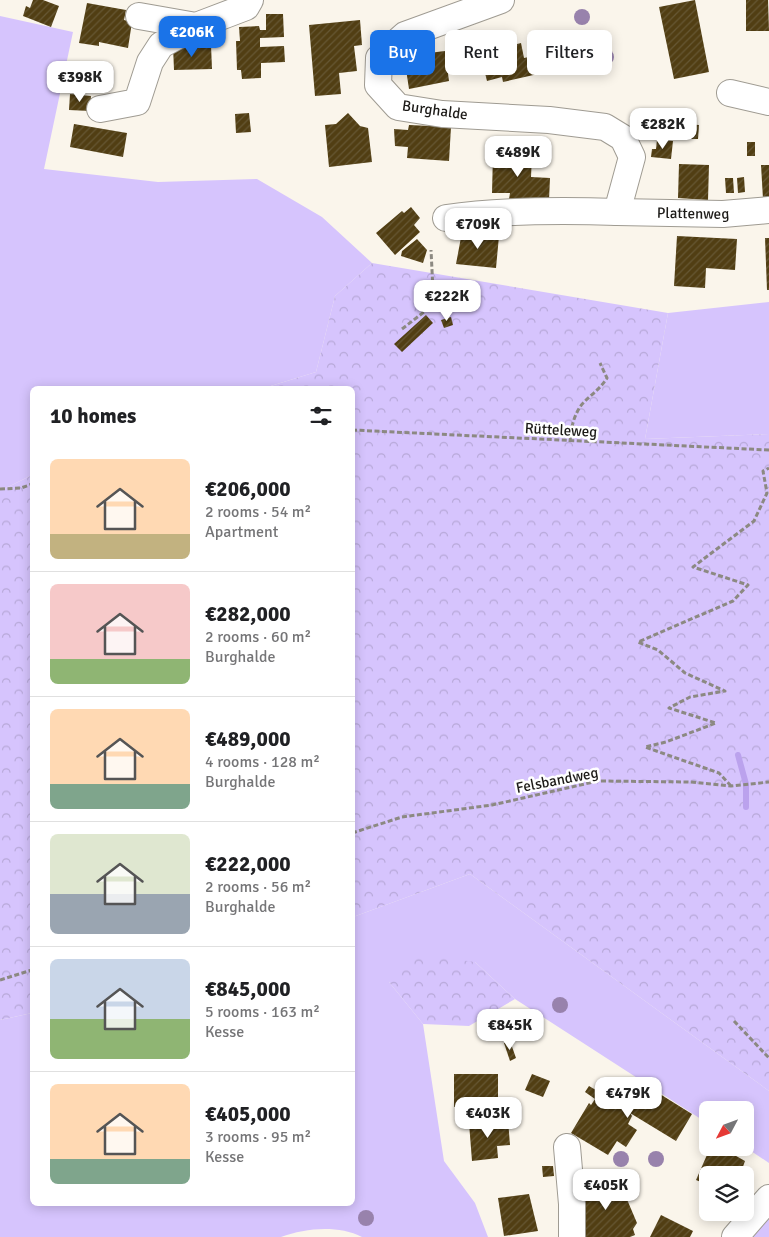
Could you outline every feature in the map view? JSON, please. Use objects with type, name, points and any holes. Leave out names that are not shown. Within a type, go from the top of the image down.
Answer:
[{"type":"street","points":[[100,110],[136,102],[150,62],[161,45],[196,26],[246,7],[250,0]]},
{"type":"street","name":"Burghalde","points":[[501,0],[405,35],[379,58],[378,86],[398,107],[442,114],[549,120],[605,127],[624,138],[632,157],[617,212]]},
{"type":"street","points":[[139,16],[196,26]]},
{"type":"street","points":[[730,93],[769,102]]},
{"type":"street","points":[[446,218],[485,212],[561,210],[617,212]]},
{"type":"street","name":"Plattenweg","points":[[617,212],[723,214],[769,210]]},
{"type":"street","points":[[567,1147],[572,1204],[572,1237]]},
{"type":"street","points":[[736,1237],[769,1198]]},
{"type":"path","points":[[402,329],[424,312],[433,290],[431,250]]},
{"type":"path","points":[[570,442],[572,424],[581,406],[599,390],[607,378],[600,363]]},
{"type":"path","name":"Rütteleweg","points":[[355,430],[570,442],[769,450]]},
{"type":"path","points":[[731,786],[719,773],[645,747],[666,742],[716,723],[669,708],[690,698],[725,691],[685,673],[658,650],[638,642],[733,601],[748,585],[693,567],[754,521],[767,493],[763,471],[769,468]]},
{"type":"path","points":[[0,489],[21,488],[30,485]]},
{"type":"path","name":"Felsbandweg","points":[[355,832],[402,817],[492,805],[598,781],[691,782],[731,786],[769,782]]},
{"type":"path","points":[[0,980],[30,971]]},
{"type":"path","points":[[734,1021],[769,1058]]},
{"type":"green space","points":[[0,16],[73,32],[44,169],[158,182],[257,179],[322,217],[372,263],[335,296],[316,372],[271,386],[30,386],[30,476],[4,489],[0,487]]},
{"type":"green space","points":[[372,263],[668,313],[645,439],[769,434],[769,1091],[470,874],[355,916],[355,386],[271,386],[316,372],[335,296]]},
{"type":"green space","points":[[769,302],[769,434],[645,439],[668,313]]},
{"type":"green space","points":[[30,476],[30,1013],[0,1020],[0,487],[4,489]]},
{"type":"green space","points":[[470,874],[769,1091],[769,1163],[754,1153],[754,1101],[699,1101],[699,1118],[515,999],[475,962],[389,982],[423,1024],[444,1161],[475,1203],[488,1237],[362,1237],[343,1231],[322,1229],[281,1237],[0,1237],[0,1020],[30,1013],[30,1206],[355,1206],[355,916]]},
{"type":"green space","points":[[410,953],[475,962],[515,999],[469,1026],[423,1024],[389,982]]},
{"type":"green space","points":[[769,1207],[769,1237],[744,1237]]},
{"type":"building","points":[[33,0],[43,0],[59,6],[51,27],[23,16],[26,6],[30,8]]},
{"type":"building","points":[[695,0],[709,72],[674,79],[659,7]]},
{"type":"building","points":[[746,0],[768,0],[769,31],[746,31]]},
{"type":"building","points":[[87,3],[126,10],[124,20],[132,22],[128,48],[99,42],[99,46],[79,43]]},
{"type":"building","points":[[266,14],[283,14],[284,37],[260,38],[260,47],[284,46],[285,62],[261,63],[261,78],[242,79],[241,70],[237,70],[236,41],[240,41],[239,27],[259,26],[260,30],[266,30]]},
{"type":"building","points":[[360,20],[362,45],[354,46],[357,71],[339,73],[341,94],[315,96],[309,25]]},
{"type":"building","points":[[521,43],[524,58],[527,57],[527,75],[534,75],[503,82],[502,77],[487,81],[486,75],[517,75],[517,44]]},
{"type":"building","points":[[211,45],[212,69],[174,70],[173,46]]},
{"type":"building","points":[[445,51],[445,75],[448,75],[449,81],[409,89],[407,75],[435,75],[435,52]]},
{"type":"building","points":[[70,94],[91,96],[90,111],[69,110]]},
{"type":"building","points":[[249,113],[251,132],[236,133],[235,114]]},
{"type":"building","points":[[348,113],[360,126],[368,128],[372,162],[329,167],[325,125],[336,124]]},
{"type":"building","points":[[74,124],[127,133],[123,157],[70,147]]},
{"type":"building","points":[[685,124],[699,125],[698,139],[684,139]]},
{"type":"building","points":[[409,125],[451,127],[449,161],[407,158],[408,147],[395,146],[394,129],[408,130]]},
{"type":"building","points":[[657,140],[673,141],[671,159],[651,157],[652,149],[656,149]]},
{"type":"building","points":[[747,142],[755,142],[755,156],[747,156]]},
{"type":"building","points":[[493,154],[532,155],[531,177],[550,178],[549,200],[509,199],[510,193],[492,193]]},
{"type":"building","points":[[679,164],[709,165],[708,200],[678,198]]},
{"type":"building","points":[[761,165],[769,165],[769,199],[763,199]]},
{"type":"building","points":[[744,177],[745,192],[738,193],[737,178]]},
{"type":"building","points":[[725,178],[733,178],[734,193],[726,193]]},
{"type":"building","points":[[411,207],[420,218],[414,225],[420,232],[395,255],[376,233],[402,211],[404,213]]},
{"type":"building","points":[[462,232],[499,236],[496,268],[456,264]]},
{"type":"building","points":[[677,236],[737,239],[735,270],[706,268],[705,288],[674,286]]},
{"type":"building","points":[[765,238],[769,238],[769,290],[767,290]]},
{"type":"building","points":[[417,239],[427,250],[423,263],[401,256],[402,251]]},
{"type":"building","points":[[426,315],[433,323],[402,352],[394,344]]},
{"type":"building","points":[[451,317],[453,325],[444,328],[441,320]]},
{"type":"building","points":[[510,1041],[516,1058],[510,1061],[504,1043]]},
{"type":"building","points":[[454,1074],[498,1074],[498,1107],[454,1107]]},
{"type":"building","points":[[532,1074],[550,1081],[543,1097],[525,1090]]},
{"type":"building","points":[[589,1086],[623,1106],[624,1103],[633,1109],[647,1086],[692,1114],[676,1141],[630,1113],[632,1116],[628,1124],[637,1130],[626,1147],[617,1141],[608,1155],[571,1133],[589,1103],[591,1105],[595,1099],[585,1092]]},
{"type":"building","points":[[508,1120],[510,1145],[497,1146],[498,1158],[472,1161],[469,1123]]},
{"type":"building","points":[[706,1156],[736,1156],[745,1161],[743,1166],[702,1166]]},
{"type":"building","points":[[542,1166],[553,1166],[554,1176],[543,1177]]},
{"type":"building","points":[[611,1176],[613,1182],[620,1183],[637,1223],[633,1229],[635,1235],[630,1237],[582,1237],[579,1189]]},
{"type":"building","points":[[529,1194],[538,1231],[504,1236],[498,1198]]},
{"type":"building","points":[[661,1215],[693,1231],[690,1237],[650,1237]]},
{"type":"waterway","points":[[738,755],[746,784],[746,807]]}]
